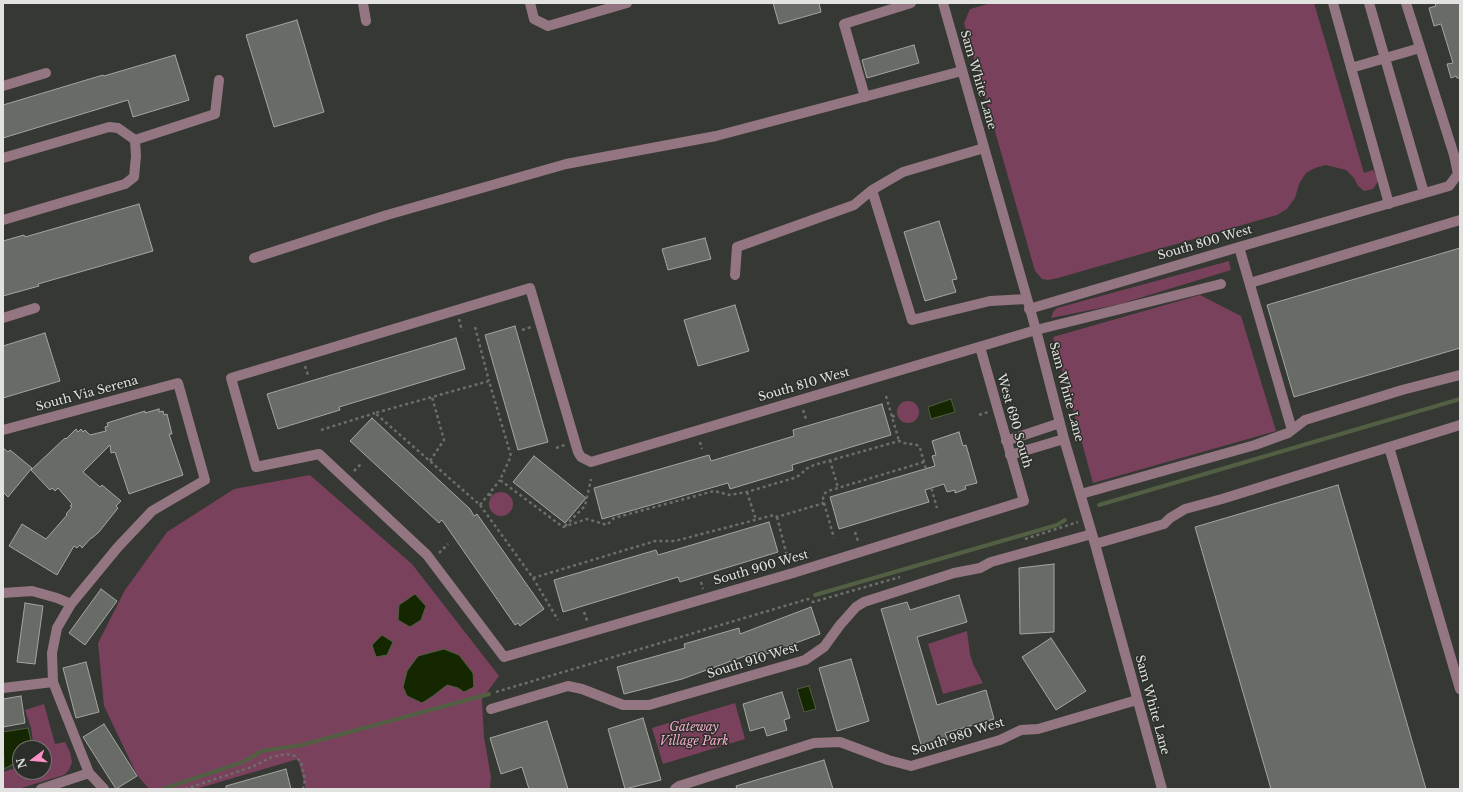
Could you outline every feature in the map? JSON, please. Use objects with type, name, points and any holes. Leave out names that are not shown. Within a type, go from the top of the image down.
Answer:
[{"type":"street","points":[[363,3],[366,21]]},
{"type":"street","points":[[530,3],[534,19],[548,26],[627,3]]},
{"type":"street","points":[[864,97],[844,24],[911,3]]},
{"type":"street","name":"Sam White Lane","points":[[943,3],[1036,330],[1064,439],[1088,518],[1162,789]]},
{"type":"street","points":[[1333,3],[1389,204]]},
{"type":"street","points":[[1369,3],[1424,193]]},
{"type":"street","points":[[1406,3],[1454,155],[1458,174],[1449,186]]},
{"type":"street","points":[[1351,68],[1420,48]]},
{"type":"street","points":[[254,258],[386,216],[566,164],[716,136],[962,71]]},
{"type":"street","points":[[3,86],[46,73]]},
{"type":"street","points":[[135,140],[215,114],[219,80]]},
{"type":"street","points":[[3,158],[109,127],[118,128],[135,140]]},
{"type":"street","points":[[3,220],[125,184],[134,177],[136,156],[135,140]]},
{"type":"street","points":[[735,275],[737,247],[854,205],[872,190],[903,172],[984,148]]},
{"type":"street","name":"South 800 West","points":[[1029,309],[1460,183]]},
{"type":"street","points":[[872,190],[912,320],[990,301],[1026,299]]},
{"type":"street","points":[[1250,283],[1460,220]]},
{"type":"street","points":[[1239,247],[1292,430]]},
{"type":"street","name":"South 810 West","points":[[504,657],[426,555],[319,454],[256,467],[231,378],[530,288],[578,452],[581,457],[591,462],[980,348],[1036,330],[1221,284]]},
{"type":"street","points":[[3,318],[35,308]]},
{"type":"street","name":"West 690 South","points":[[980,348],[1024,501]]},
{"type":"street","points":[[1080,494],[1256,445],[1288,433],[1305,420],[1402,390],[1460,375]]},
{"type":"street","name":"South Via Serena","points":[[3,430],[178,383],[205,480],[152,511],[118,547],[71,604]]},
{"type":"street","points":[[1006,440],[1060,423]]},
{"type":"street","name":"South 910 West","points":[[491,709],[568,686],[582,689],[623,705],[649,705],[804,660],[824,647],[840,625],[856,607],[864,602],[954,573],[980,568],[992,562],[1164,524],[1170,518],[1185,509],[1222,499],[1460,425]]},
{"type":"street","points":[[1010,455],[1064,439]]},
{"type":"street","points":[[1389,447],[1460,689]]},
{"type":"street","name":"South 900 West","points":[[504,657],[793,573],[1024,501]]},
{"type":"street","points":[[3,593],[32,591],[57,598],[71,604],[57,628],[52,653],[53,682],[89,773],[104,789]]},
{"type":"street","points":[[3,688],[53,682]]},
{"type":"street","name":"South 980 West","points":[[675,789],[679,786],[814,744],[840,742],[888,760],[911,766],[1000,740],[1021,730],[1038,728],[1137,700]]},
{"type":"street","points":[[41,789],[89,773]]},
{"type":"path","points":[[475,327],[511,456],[500,480],[480,505]]},
{"type":"path","points":[[321,430],[489,381]]},
{"type":"path","points":[[886,396],[899,441]]},
{"type":"path","points":[[430,461],[444,440],[432,397]]},
{"type":"path","points":[[376,413],[480,505],[533,578],[558,620]]},
{"type":"path","points":[[892,417],[896,416]]},
{"type":"path","points":[[564,527],[587,519],[607,525],[614,518],[714,491],[730,495],[747,492],[794,478],[806,469],[830,460],[899,441],[917,445],[920,448],[937,508]]},
{"type":"path","points":[[830,460],[838,488]]},
{"type":"path","points":[[834,538],[823,498],[825,493],[924,462]]},
{"type":"path","points":[[564,527],[585,506],[591,479]]},
{"type":"path","points":[[500,480],[564,527]]},
{"type":"path","points":[[747,492],[756,520]]},
{"type":"path","points":[[533,578],[655,541],[675,541],[774,515],[777,517],[824,503]]},
{"type":"path","points":[[777,517],[788,556]]},
{"type":"path","points":[[1021,541],[1088,518]]},
{"type":"path","points":[[496,692],[808,599],[813,602],[903,576]]},
{"type":"path","points":[[185,789],[252,767],[272,757],[287,754],[295,756],[301,762],[305,780],[303,789]]},
{"type":"green space","points":[[991,3],[1314,3],[1364,173],[1373,170],[1377,176],[1377,183],[1373,189],[1364,191],[1358,186],[1354,178],[1346,170],[1326,165],[1315,168],[1306,173],[1299,184],[1295,198],[1287,209],[1277,215],[1058,278],[1048,280],[1042,279],[1035,271],[964,23],[970,9]]},
{"type":"green space","points":[[1229,261],[1231,270],[1120,304],[1051,318],[1053,312],[1057,308]]},
{"type":"green space","points":[[1200,295],[1241,316],[1276,431],[1093,483],[1053,337]]},
{"type":"green space","points":[[904,401],[912,401],[919,408],[919,416],[912,423],[904,423],[897,416],[897,408]]},
{"type":"green space","points":[[310,475],[412,564],[499,676],[482,699],[484,737],[491,777],[490,789],[306,789],[298,759],[196,789],[149,789],[137,775],[104,706],[98,643],[125,590],[167,532],[234,489]]},
{"type":"green space","points":[[501,492],[510,495],[513,504],[510,513],[501,516],[492,513],[489,504],[492,495]]},
{"type":"green space","points":[[967,631],[973,664],[983,683],[943,694],[928,644]]},
{"type":"green space","name":"Gateway Village Park","points":[[735,703],[745,739],[663,764],[652,728]]},
{"type":"green space","points":[[44,704],[55,744],[65,742],[70,752],[72,762],[69,770],[64,775],[52,779],[52,740],[33,740],[31,728],[25,710]]},
{"type":"green space","points":[[12,769],[12,780],[48,780],[18,789],[3,789],[3,772]]},
{"type":"shaded area","points":[[951,399],[955,412],[931,419],[928,407]]},
{"type":"shaded area","points":[[415,594],[426,606],[421,620],[410,627],[398,620],[399,605]]},
{"type":"shaded area","points":[[382,635],[393,642],[387,655],[376,657],[372,645]]},
{"type":"shaded area","points":[[444,649],[459,655],[473,673],[474,687],[464,692],[458,688],[447,685],[422,703],[407,696],[403,687],[407,671],[418,656]]},
{"type":"shaded area","points":[[809,686],[816,709],[804,712],[797,689]]},
{"type":"shaded area","points":[[28,728],[31,740],[12,740],[12,765],[4,769],[3,732]]},
{"type":"building","points":[[773,3],[819,3],[821,12],[779,24]]},
{"type":"building","points":[[1435,3],[1460,3],[1460,78],[1457,78],[1456,76],[1451,78],[1447,64],[1453,63],[1441,24],[1434,26],[1429,8],[1436,6]]},
{"type":"building","points":[[297,20],[324,112],[274,127],[246,35]]},
{"type":"building","points":[[914,45],[919,63],[867,78],[862,60]]},
{"type":"building","points":[[175,55],[189,100],[133,117],[128,100],[3,138],[3,105]]},
{"type":"building","points":[[139,204],[153,251],[38,284],[39,286],[3,296],[3,241],[24,235],[25,237]]},
{"type":"building","points":[[939,221],[957,279],[952,280],[956,292],[925,301],[904,232]]},
{"type":"building","points":[[705,238],[711,259],[668,270],[662,249]]},
{"type":"building","points":[[1460,248],[1460,348],[1294,397],[1267,305]]},
{"type":"building","points":[[735,305],[749,351],[698,366],[684,320]]},
{"type":"building","points":[[515,326],[548,442],[518,450],[485,335]]},
{"type":"building","points":[[45,333],[60,381],[3,398],[3,346]]},
{"type":"building","points":[[456,338],[465,369],[339,407],[340,410],[278,429],[267,394]]},
{"type":"building","points":[[882,404],[891,435],[792,465],[793,470],[730,489],[728,483],[602,519],[594,488],[709,455],[711,461],[794,436],[793,430]]},
{"type":"building","points":[[159,409],[159,412],[163,411],[164,415],[167,414],[172,434],[169,434],[183,475],[129,494],[115,452],[111,453],[110,445],[83,472],[100,487],[102,485],[121,501],[116,506],[118,508],[99,532],[82,548],[80,545],[77,548],[74,546],[57,575],[9,546],[22,524],[46,539],[72,507],[70,506],[72,504],[58,488],[55,491],[52,488],[50,490],[31,470],[65,438],[66,439],[76,429],[78,432],[81,429],[83,432],[85,430],[90,435],[106,431],[105,427],[108,426],[107,423],[145,411],[145,413]]},
{"type":"building","points":[[372,418],[470,509],[474,516],[477,514],[544,609],[520,626],[518,623],[515,625],[442,520],[439,523],[350,441]]},
{"type":"building","points":[[959,432],[963,446],[966,445],[977,483],[965,486],[966,489],[955,493],[955,490],[947,492],[944,484],[925,490],[929,502],[839,529],[830,497],[935,466],[932,456],[936,455],[932,441]]},
{"type":"building","points":[[3,448],[8,452],[10,450],[32,468],[8,497],[3,492]]},
{"type":"building","points":[[534,456],[586,498],[565,523],[513,482]]},
{"type":"building","points":[[1338,485],[1426,789],[1271,789],[1195,527]]},
{"type":"building","points":[[769,522],[778,552],[680,582],[678,577],[563,612],[554,580],[656,550],[658,555]]},
{"type":"building","points":[[1054,564],[1054,632],[1020,634],[1019,568]]},
{"type":"building","points":[[101,589],[117,601],[85,645],[69,633]]},
{"type":"building","points":[[959,595],[967,622],[917,637],[937,705],[986,690],[994,719],[945,733],[948,740],[922,748],[881,609],[907,602],[910,610]]},
{"type":"building","points":[[25,603],[43,606],[35,664],[17,662]]},
{"type":"building","points":[[811,607],[820,634],[758,657],[756,652],[682,679],[624,694],[617,667],[685,648],[684,644],[739,628],[740,634]]},
{"type":"building","points":[[1051,638],[1086,691],[1056,710],[1022,657]]},
{"type":"building","points":[[851,659],[869,721],[837,731],[819,668]]},
{"type":"building","points":[[86,662],[99,712],[76,718],[63,668]]},
{"type":"building","points":[[782,692],[790,718],[784,720],[787,730],[767,736],[764,727],[750,731],[743,704]]},
{"type":"building","points":[[21,696],[25,723],[3,727],[3,699]]},
{"type":"building","points":[[643,718],[661,780],[625,789],[608,729]]},
{"type":"building","points":[[547,721],[568,789],[529,789],[522,767],[501,774],[490,738]]},
{"type":"building","points":[[104,724],[137,776],[116,789],[83,737]]},
{"type":"building","points":[[824,760],[833,789],[737,789],[736,786]]},
{"type":"building","points":[[286,769],[291,789],[226,789],[226,786]]},
{"type":"waterway","points":[[1099,505],[1460,399]]},
{"type":"waterway","points":[[815,595],[1057,525],[1065,520]]},
{"type":"waterway","points":[[163,789],[243,762],[262,751],[302,745],[489,694]]}]
